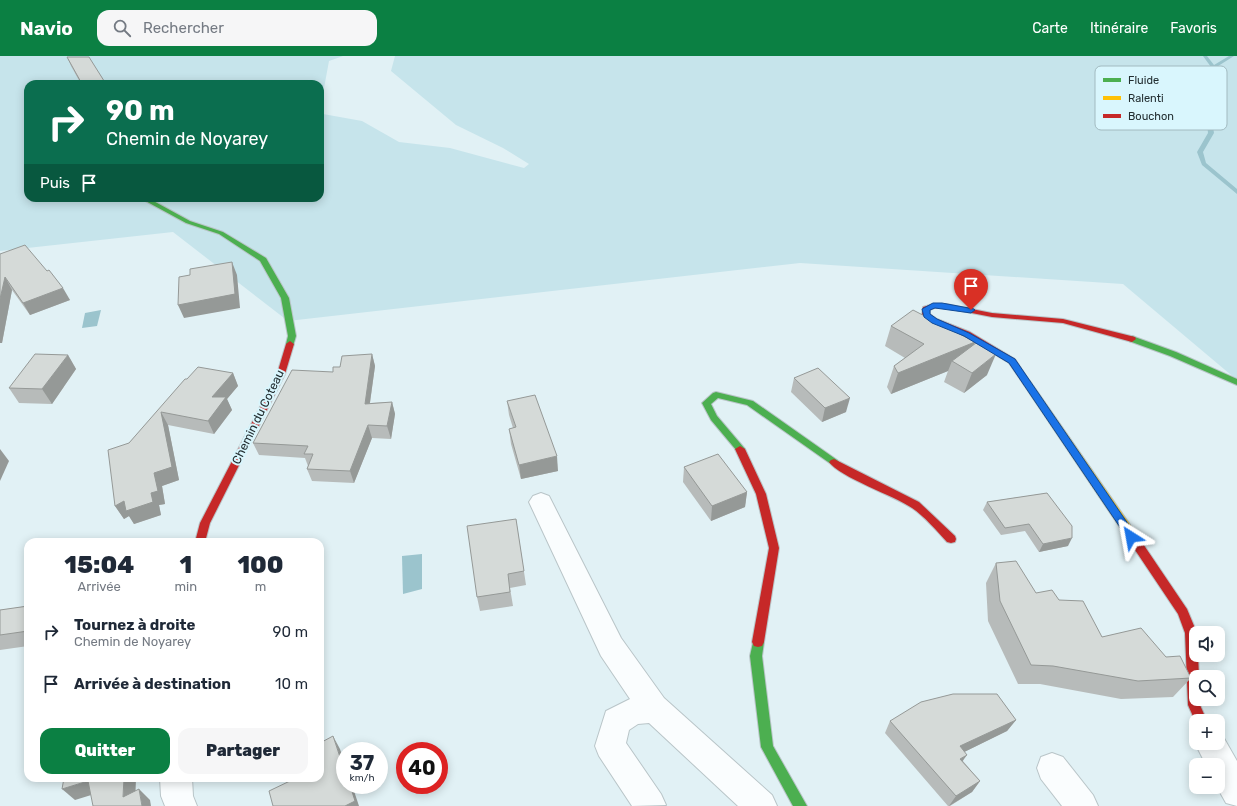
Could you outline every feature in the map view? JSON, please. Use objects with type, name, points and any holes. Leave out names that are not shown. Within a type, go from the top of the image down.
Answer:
[{"type":"street","name":"Chemin du Coteau","points":[[150,202],[188,222],[221,233],[263,260],[285,298],[292,336],[281,374],[205,523],[201,538]]},
{"type":"street","points":[[1198,714],[1194,705],[1191,633],[1183,612],[1012,361],[966,334],[934,321],[926,315],[926,309],[933,305],[942,305],[981,313],[1062,321],[1106,330],[1160,348],[1237,382]]},
{"type":"street","points":[[800,806],[767,747],[756,656],[774,548],[761,494],[743,452],[714,418],[706,402],[716,395],[734,398],[750,403],[848,471],[916,505],[951,539]]},
{"type":"street","points":[[541,502],[611,647],[654,708],[761,806]]},
{"type":"street","points":[[650,804],[610,746],[616,721],[634,711],[654,708]]},
{"type":"street","points":[[1214,750],[1237,792]]},
{"type":"street","points":[[1052,768],[1082,806]]},
{"type":"street","points":[[176,782],[177,796],[181,806]]},
{"type":"shaded area","points":[[0,56],[343,56],[329,61],[324,88],[324,80],[24,80],[24,202],[324,202],[324,114],[362,121],[399,142],[450,148],[524,168],[529,164],[503,148],[456,125],[391,71],[395,56],[1237,56],[1237,380],[1123,284],[800,263],[288,321],[173,232],[0,251]]},
{"type":"shaded area","points":[[101,310],[97,326],[82,328],[85,313]]},
{"type":"shaded area","points":[[422,554],[422,589],[403,594],[402,556]]},
{"type":"building","points":[[67,57],[89,57],[103,80],[80,80]]},
{"type":"building","points":[[25,245],[47,271],[49,270],[63,288],[23,303],[5,277],[0,299],[0,254]]},
{"type":"building","points":[[232,262],[235,294],[178,305],[179,277],[190,275],[190,269]]},
{"type":"building","points":[[913,310],[975,342],[898,373],[894,366],[924,344],[891,326]]},
{"type":"building","points":[[976,343],[996,354],[972,373],[952,361]]},
{"type":"building","points":[[35,354],[68,355],[42,389],[9,388]]},
{"type":"building","points":[[372,354],[365,404],[392,402],[387,426],[368,425],[350,471],[307,469],[313,454],[304,454],[308,446],[253,443],[292,370],[333,372],[333,367],[340,367],[342,356]]},
{"type":"building","points":[[198,367],[233,373],[212,397],[226,397],[208,421],[161,412],[172,467],[154,473],[158,491],[151,493],[153,502],[126,511],[124,501],[115,506],[108,450],[129,443],[185,379],[187,379]]},
{"type":"building","points":[[818,368],[850,398],[825,408],[794,378]]},
{"type":"building","points":[[535,395],[557,456],[519,465],[509,429],[516,427],[507,401]]},
{"type":"building","points":[[718,454],[747,492],[712,506],[684,467]]},
{"type":"building","points":[[1047,493],[1072,526],[1072,538],[1043,544],[1029,524],[1005,528],[987,502]]},
{"type":"building","points":[[516,519],[524,571],[508,574],[510,592],[477,597],[467,526]]},
{"type":"building","points":[[1016,561],[1036,593],[1052,590],[1059,600],[1083,601],[1102,637],[1141,628],[1166,657],[1180,656],[1189,674],[1189,678],[1138,681],[1053,666],[1031,665],[1000,601],[996,563]]},
{"type":"building","points":[[24,607],[24,632],[0,635],[0,610]]},
{"type":"building","points":[[953,694],[997,694],[1016,720],[960,746],[967,755],[960,759],[980,781],[956,796],[890,721],[921,702]]},
{"type":"building","points":[[333,736],[336,745],[336,794],[353,794],[355,801],[345,806],[273,806],[269,791],[288,782],[324,782],[324,741]]},
{"type":"building","points":[[63,782],[85,782],[62,789]]},
{"type":"building","points":[[88,782],[124,782],[123,797],[139,789],[142,806],[93,806]]},
{"type":"waterway","points":[[1205,56],[1212,66]]},
{"type":"waterway","points":[[1215,66],[1232,56]]},
{"type":"waterway","points":[[1211,130],[1211,133],[1200,152],[1204,164],[1237,192]]},
{"type":"traffic: fast","points":[[150,202],[188,222],[221,233],[263,260],[285,298],[292,336],[290,344]]},
{"type":"traffic: fast","points":[[1132,339],[1173,354],[1237,382]]},
{"type":"traffic: fast","points":[[740,449],[714,418],[706,403],[716,395],[750,403],[834,462]]},
{"type":"traffic: fast","points":[[758,642],[756,656],[767,747],[800,806]]},
{"type":"traffic: slow","points":[[1027,383],[1129,532]]},
{"type":"traffic: jam","points":[[1027,383],[1012,361],[967,334],[934,321],[926,315],[926,309],[933,306],[946,306],[992,315],[1063,321],[1132,339]]},
{"type":"traffic: jam","points":[[201,538],[205,523],[281,374],[290,344]]},
{"type":"traffic: jam","points":[[740,449],[761,494],[774,548],[758,642]]},
{"type":"traffic: jam","points":[[834,462],[848,471],[916,505],[951,539]]},
{"type":"traffic: jam","points":[[1129,532],[1183,612],[1191,633],[1194,705],[1198,714]]},
{"type":"route","points":[[971,310],[933,305],[926,309],[926,315],[934,321],[966,334],[1012,361],[1131,537]]}]
